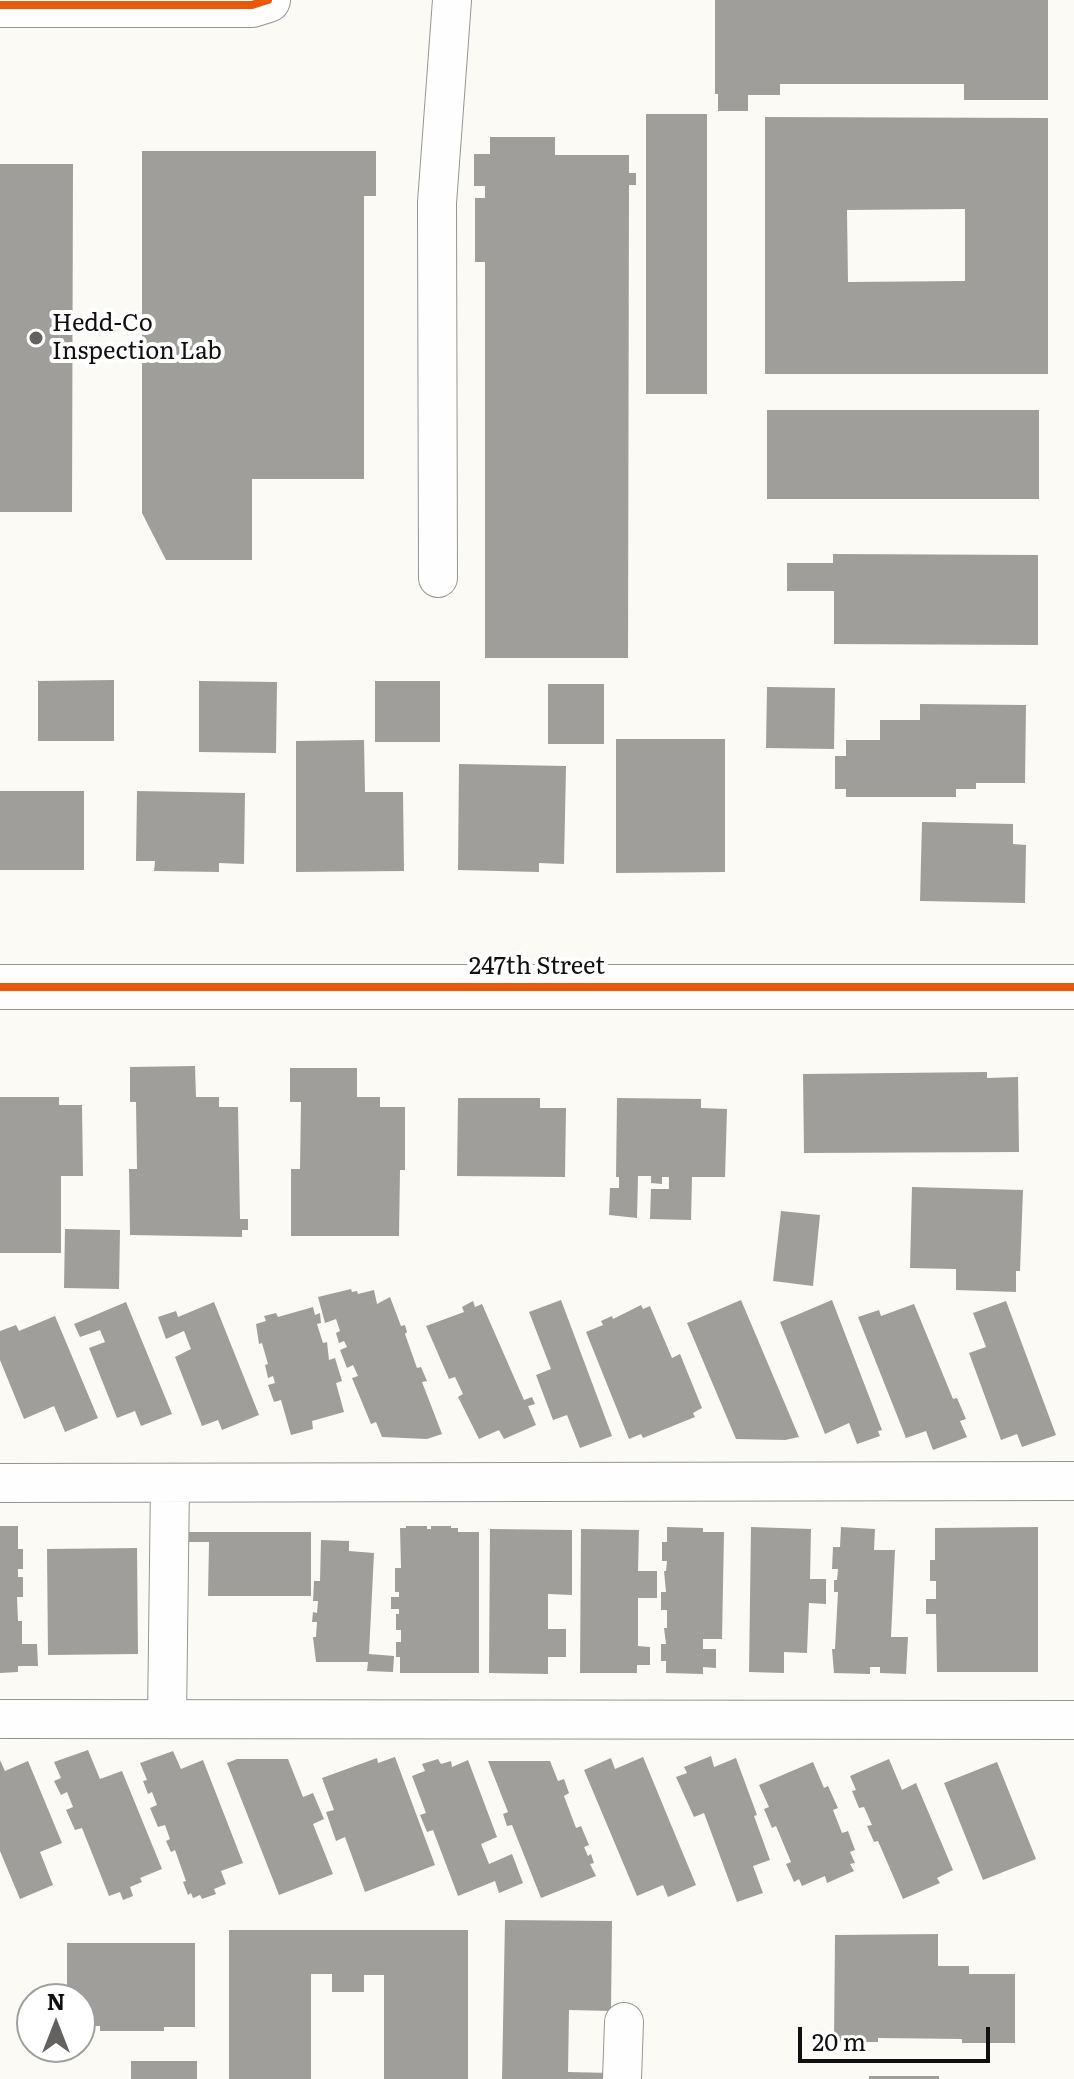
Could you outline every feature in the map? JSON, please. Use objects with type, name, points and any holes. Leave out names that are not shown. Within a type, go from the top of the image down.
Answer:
[{"type":"street","points":[[0,5],[252,5],[268,0]]},
{"type":"street","name":"247th Street","points":[[0,987],[1074,987]]},
{"type":"lane","points":[[438,578],[437,203],[452,0]]},
{"type":"lane","points":[[0,1483],[1074,1481]]},
{"type":"lane","points":[[167,1719],[170,1483]]},
{"type":"lane","points":[[0,1719],[1074,1720]]},
{"type":"lane","points":[[622,2079],[624,2022]]},
{"type":"building","points":[[715,0],[1048,0],[1048,100],[964,100],[964,84],[780,84],[780,95],[748,95],[748,111],[718,111],[718,94],[715,94]]},
{"type":"building","points":[[646,114],[707,114],[707,394],[646,394]]},
{"type":"building","points":[[765,117],[1048,118],[1048,374],[765,374]],"holes":[[[965,209],[965,281],[848,282],[847,210]]]},
{"type":"building","points":[[490,137],[555,137],[555,155],[629,155],[629,173],[636,173],[636,185],[629,185],[628,658],[485,658],[485,262],[475,262],[475,198],[485,198],[485,186],[474,186],[474,154],[490,154]]},
{"type":"building","points":[[142,151],[376,151],[376,196],[364,196],[364,479],[252,479],[252,560],[166,560],[142,513]]},
{"type":"building","name":"Hedd-Co Inspection Lab","points":[[0,164],[73,164],[72,512],[0,512]]},
{"type":"building","points":[[767,410],[1039,410],[1039,499],[767,499]]},
{"type":"building","points":[[833,554],[1038,555],[1038,645],[834,644],[834,591],[787,591],[787,563],[833,563]]},
{"type":"building","points":[[114,680],[114,741],[38,741],[38,681]]},
{"type":"building","points":[[199,681],[277,682],[276,753],[199,752]]},
{"type":"building","points":[[375,681],[440,681],[440,742],[375,742]]},
{"type":"building","points":[[548,684],[604,684],[604,744],[548,744]]},
{"type":"building","points":[[767,687],[835,688],[834,749],[766,748]]},
{"type":"building","points":[[920,704],[1026,705],[1025,783],[976,783],[976,789],[956,789],[956,797],[846,797],[846,789],[835,789],[835,756],[846,756],[846,740],[880,740],[880,720],[920,720]]},
{"type":"building","points":[[616,739],[725,739],[725,872],[616,873]]},
{"type":"building","points":[[364,740],[365,792],[403,792],[404,871],[296,872],[296,741]]},
{"type":"building","points":[[459,764],[566,766],[564,864],[539,863],[539,872],[458,870]]},
{"type":"building","points":[[0,791],[84,791],[84,870],[0,870]]},
{"type":"building","points":[[137,791],[245,793],[244,864],[219,863],[219,872],[154,871],[155,861],[136,861]]},
{"type":"building","points":[[922,822],[1013,824],[1013,844],[1026,845],[1025,903],[920,901]]},
{"type":"building","points":[[195,1066],[196,1097],[219,1097],[219,1107],[238,1107],[240,1219],[248,1219],[248,1230],[242,1230],[242,1237],[130,1235],[129,1169],[137,1169],[136,1102],[130,1102],[130,1067]]},
{"type":"building","points":[[290,1068],[357,1068],[357,1097],[380,1097],[380,1107],[405,1107],[405,1170],[400,1170],[399,1236],[291,1236],[291,1169],[300,1169],[301,1102],[290,1102]]},
{"type":"building","points":[[987,1072],[987,1078],[1018,1077],[1019,1152],[804,1153],[803,1074]]},
{"type":"building","points":[[0,1097],[59,1097],[59,1105],[82,1105],[83,1176],[61,1176],[61,1253],[0,1253]]},
{"type":"building","points":[[458,1098],[540,1098],[540,1108],[566,1108],[565,1177],[457,1176]]},
{"type":"building","points":[[617,1098],[701,1099],[701,1108],[727,1109],[725,1177],[692,1177],[691,1220],[650,1219],[651,1189],[669,1189],[669,1177],[662,1177],[662,1184],[651,1183],[651,1176],[638,1176],[637,1218],[609,1215],[610,1188],[619,1188],[619,1177],[616,1177]]},
{"type":"building","points":[[912,1187],[1023,1190],[1020,1271],[1016,1271],[1016,1292],[956,1290],[956,1269],[910,1268]]},
{"type":"building","points":[[781,1211],[820,1215],[813,1286],[773,1281]]},
{"type":"building","points":[[65,1229],[120,1230],[119,1289],[64,1288]]},
{"type":"building","points":[[351,1289],[358,1294],[374,1290],[377,1304],[390,1297],[401,1326],[405,1325],[405,1334],[417,1368],[421,1367],[427,1381],[422,1382],[442,1434],[427,1439],[382,1437],[376,1422],[371,1424],[352,1378],[358,1376],[353,1365],[347,1368],[340,1350],[347,1347],[344,1341],[339,1343],[336,1333],[340,1331],[336,1319],[325,1323],[318,1297]]},
{"type":"building","points":[[561,1300],[612,1436],[580,1448],[567,1415],[553,1420],[536,1375],[551,1369],[529,1312]]},
{"type":"building","points":[[741,1300],[799,1437],[785,1440],[736,1439],[687,1323]]},
{"type":"building","points":[[832,1300],[882,1430],[878,1431],[880,1436],[857,1444],[849,1423],[825,1434],[780,1322]]},
{"type":"building","points":[[473,1301],[475,1307],[482,1304],[524,1400],[532,1397],[535,1404],[528,1406],[536,1425],[504,1439],[499,1430],[479,1439],[458,1397],[463,1394],[455,1377],[449,1379],[426,1326],[464,1312],[462,1307]]},
{"type":"building","points":[[1006,1301],[1056,1435],[1022,1447],[1017,1434],[1001,1440],[969,1353],[986,1347],[973,1313]]},
{"type":"building","points":[[126,1302],[172,1414],[141,1426],[135,1411],[117,1418],[89,1348],[105,1342],[100,1330],[80,1337],[74,1324]]},
{"type":"building","points":[[214,1302],[259,1415],[222,1430],[218,1420],[202,1426],[175,1357],[191,1349],[184,1331],[166,1339],[158,1317],[176,1311],[178,1317]]},
{"type":"building","points":[[914,1304],[953,1399],[957,1398],[966,1419],[960,1421],[967,1437],[933,1450],[926,1431],[906,1438],[858,1317],[879,1310],[881,1316]]},
{"type":"building","points":[[641,1305],[643,1309],[650,1306],[672,1358],[680,1354],[702,1408],[693,1413],[695,1417],[643,1438],[641,1434],[629,1439],[586,1332],[603,1325],[601,1321],[612,1316],[613,1319]]},
{"type":"building","points":[[313,1307],[315,1315],[320,1313],[321,1323],[317,1324],[323,1343],[327,1342],[329,1360],[335,1358],[342,1381],[336,1383],[344,1412],[312,1421],[313,1429],[291,1435],[281,1400],[274,1402],[268,1385],[275,1383],[273,1376],[268,1378],[265,1365],[268,1364],[262,1343],[259,1344],[256,1324],[266,1321],[264,1316],[276,1313],[278,1317]]},
{"type":"building","points":[[55,1316],[98,1418],[65,1432],[54,1406],[24,1419],[0,1360],[0,1331],[16,1325],[19,1331]]},
{"type":"building","points":[[0,1526],[18,1526],[18,1549],[23,1549],[23,1569],[18,1569],[18,1577],[23,1577],[23,1597],[17,1597],[18,1621],[22,1621],[22,1644],[37,1644],[38,1666],[18,1666],[18,1672],[0,1673]]},
{"type":"building","points":[[427,1526],[431,1529],[431,1526],[451,1526],[458,1528],[458,1532],[479,1532],[479,1673],[400,1673],[400,1657],[396,1657],[396,1642],[401,1642],[401,1630],[396,1630],[399,1609],[391,1609],[391,1597],[399,1597],[399,1592],[395,1592],[395,1568],[401,1568],[400,1528]]},
{"type":"building","points":[[667,1527],[724,1532],[722,1639],[703,1639],[703,1649],[716,1649],[716,1668],[703,1667],[703,1674],[666,1673],[666,1661],[661,1661],[661,1644],[666,1644],[664,1628],[667,1628],[667,1610],[661,1610],[661,1592],[666,1592],[664,1571],[667,1561],[662,1561],[662,1542],[667,1542]]},
{"type":"building","points":[[751,1527],[811,1529],[810,1579],[826,1579],[826,1604],[809,1603],[807,1653],[784,1652],[784,1673],[749,1672]]},
{"type":"building","points":[[841,1527],[875,1529],[874,1550],[895,1550],[891,1637],[908,1637],[906,1674],[880,1673],[880,1667],[870,1667],[870,1674],[834,1673],[832,1649],[835,1649],[838,1592],[834,1592],[834,1580],[837,1580],[838,1569],[832,1569],[833,1547],[840,1547]]},
{"type":"building","points":[[1038,1527],[1038,1672],[937,1672],[936,1614],[926,1614],[926,1599],[936,1599],[936,1581],[930,1581],[930,1560],[935,1560],[935,1528]]},
{"type":"building","points":[[490,1529],[572,1530],[572,1595],[548,1594],[548,1629],[566,1629],[566,1657],[548,1657],[548,1674],[489,1673]]},
{"type":"building","points":[[581,1529],[639,1530],[638,1571],[657,1571],[657,1598],[638,1598],[638,1646],[650,1647],[650,1665],[637,1665],[637,1673],[580,1673]]},
{"type":"building","points":[[189,1532],[311,1532],[311,1596],[208,1596],[209,1542],[189,1542]]},
{"type":"building","points":[[321,1540],[349,1541],[349,1551],[374,1553],[369,1654],[394,1656],[393,1672],[367,1671],[368,1662],[316,1662],[313,1637],[316,1637],[317,1622],[312,1622],[313,1612],[317,1613],[318,1601],[313,1601],[314,1581],[320,1581]]},
{"type":"building","points":[[137,1548],[138,1654],[48,1655],[47,1549]]},
{"type":"building","points":[[88,1750],[100,1779],[122,1771],[162,1869],[140,1878],[142,1882],[130,1887],[133,1896],[123,1900],[120,1892],[109,1896],[82,1828],[75,1830],[66,1810],[73,1807],[67,1792],[61,1795],[54,1781],[61,1778],[54,1762]]},
{"type":"building","points":[[173,1751],[181,1769],[203,1760],[243,1863],[221,1871],[226,1884],[214,1889],[216,1894],[202,1899],[200,1895],[193,1898],[191,1893],[188,1895],[175,1850],[171,1852],[166,1841],[170,1839],[165,1825],[158,1827],[150,1808],[157,1805],[143,1781],[147,1780],[140,1763]]},
{"type":"building","points":[[711,1756],[714,1767],[736,1758],[770,1860],[753,1866],[763,1893],[737,1902],[704,1813],[694,1817],[676,1777],[687,1773],[684,1767]]},
{"type":"building","points":[[395,1757],[435,1865],[365,1892],[345,1837],[336,1841],[326,1812],[334,1810],[322,1778],[377,1758],[378,1763]]},
{"type":"building","points":[[643,1757],[696,1885],[668,1897],[663,1885],[637,1896],[584,1770],[611,1758],[615,1769]]},
{"type":"building","points":[[237,1759],[288,1759],[303,1797],[313,1793],[324,1819],[313,1824],[333,1874],[279,1895],[227,1763]]},
{"type":"building","points":[[438,1759],[441,1764],[451,1761],[452,1767],[468,1760],[497,1837],[481,1844],[489,1864],[512,1854],[523,1883],[499,1893],[495,1881],[458,1896],[433,1830],[427,1832],[420,1815],[426,1813],[412,1776],[425,1771],[422,1764]]},
{"type":"building","points":[[889,1759],[902,1790],[916,1783],[953,1870],[937,1878],[940,1883],[903,1899],[878,1841],[874,1842],[867,1826],[872,1825],[864,1807],[859,1808],[850,1776]]},
{"type":"building","points":[[0,1760],[5,1771],[28,1761],[62,1843],[40,1852],[53,1885],[20,1899],[0,1851]]},
{"type":"building","points":[[488,1761],[550,1761],[558,1781],[564,1779],[569,1793],[564,1796],[576,1828],[581,1826],[589,1845],[584,1847],[588,1856],[591,1854],[594,1863],[590,1864],[596,1876],[541,1898],[512,1825],[507,1826],[503,1814],[508,1812]]},
{"type":"building","points":[[813,1762],[824,1788],[828,1786],[838,1808],[833,1810],[842,1833],[848,1831],[855,1850],[850,1852],[855,1863],[850,1864],[854,1871],[827,1883],[825,1876],[802,1886],[799,1879],[794,1882],[786,1864],[791,1862],[776,1826],[772,1828],[764,1809],[769,1807],[759,1785]]},
{"type":"building","points":[[997,1762],[1036,1859],[983,1880],[944,1783]]},
{"type":"building","points":[[505,1920],[612,1921],[611,2011],[569,2010],[568,2072],[611,2073],[611,2079],[502,2079]]},
{"type":"building","points":[[229,1930],[468,1930],[468,2079],[384,2079],[384,1975],[364,1975],[364,1992],[332,1992],[332,1974],[311,1974],[311,2079],[229,2079]]},
{"type":"building","points":[[938,1934],[938,1966],[969,1966],[969,1974],[1015,1974],[1015,2043],[878,2038],[878,2042],[834,2042],[835,1935]]},
{"type":"building","points":[[67,1943],[195,1943],[195,2027],[164,2027],[164,2031],[100,2031],[100,2026],[96,2026],[96,1983],[67,1983]]},
{"type":"building","points":[[131,2061],[197,2061],[197,2079],[131,2079]]},
{"type":"building","points":[[869,2076],[939,2076],[939,2079],[869,2079]]},
{"type":"cycle path","points":[[0,5],[252,5],[268,0]]},
{"type":"cycle path","points":[[0,987],[1074,987]]},
{"type":"place","name":"Hedd-Co Inspection Lab","points":[[36,338]]}]
